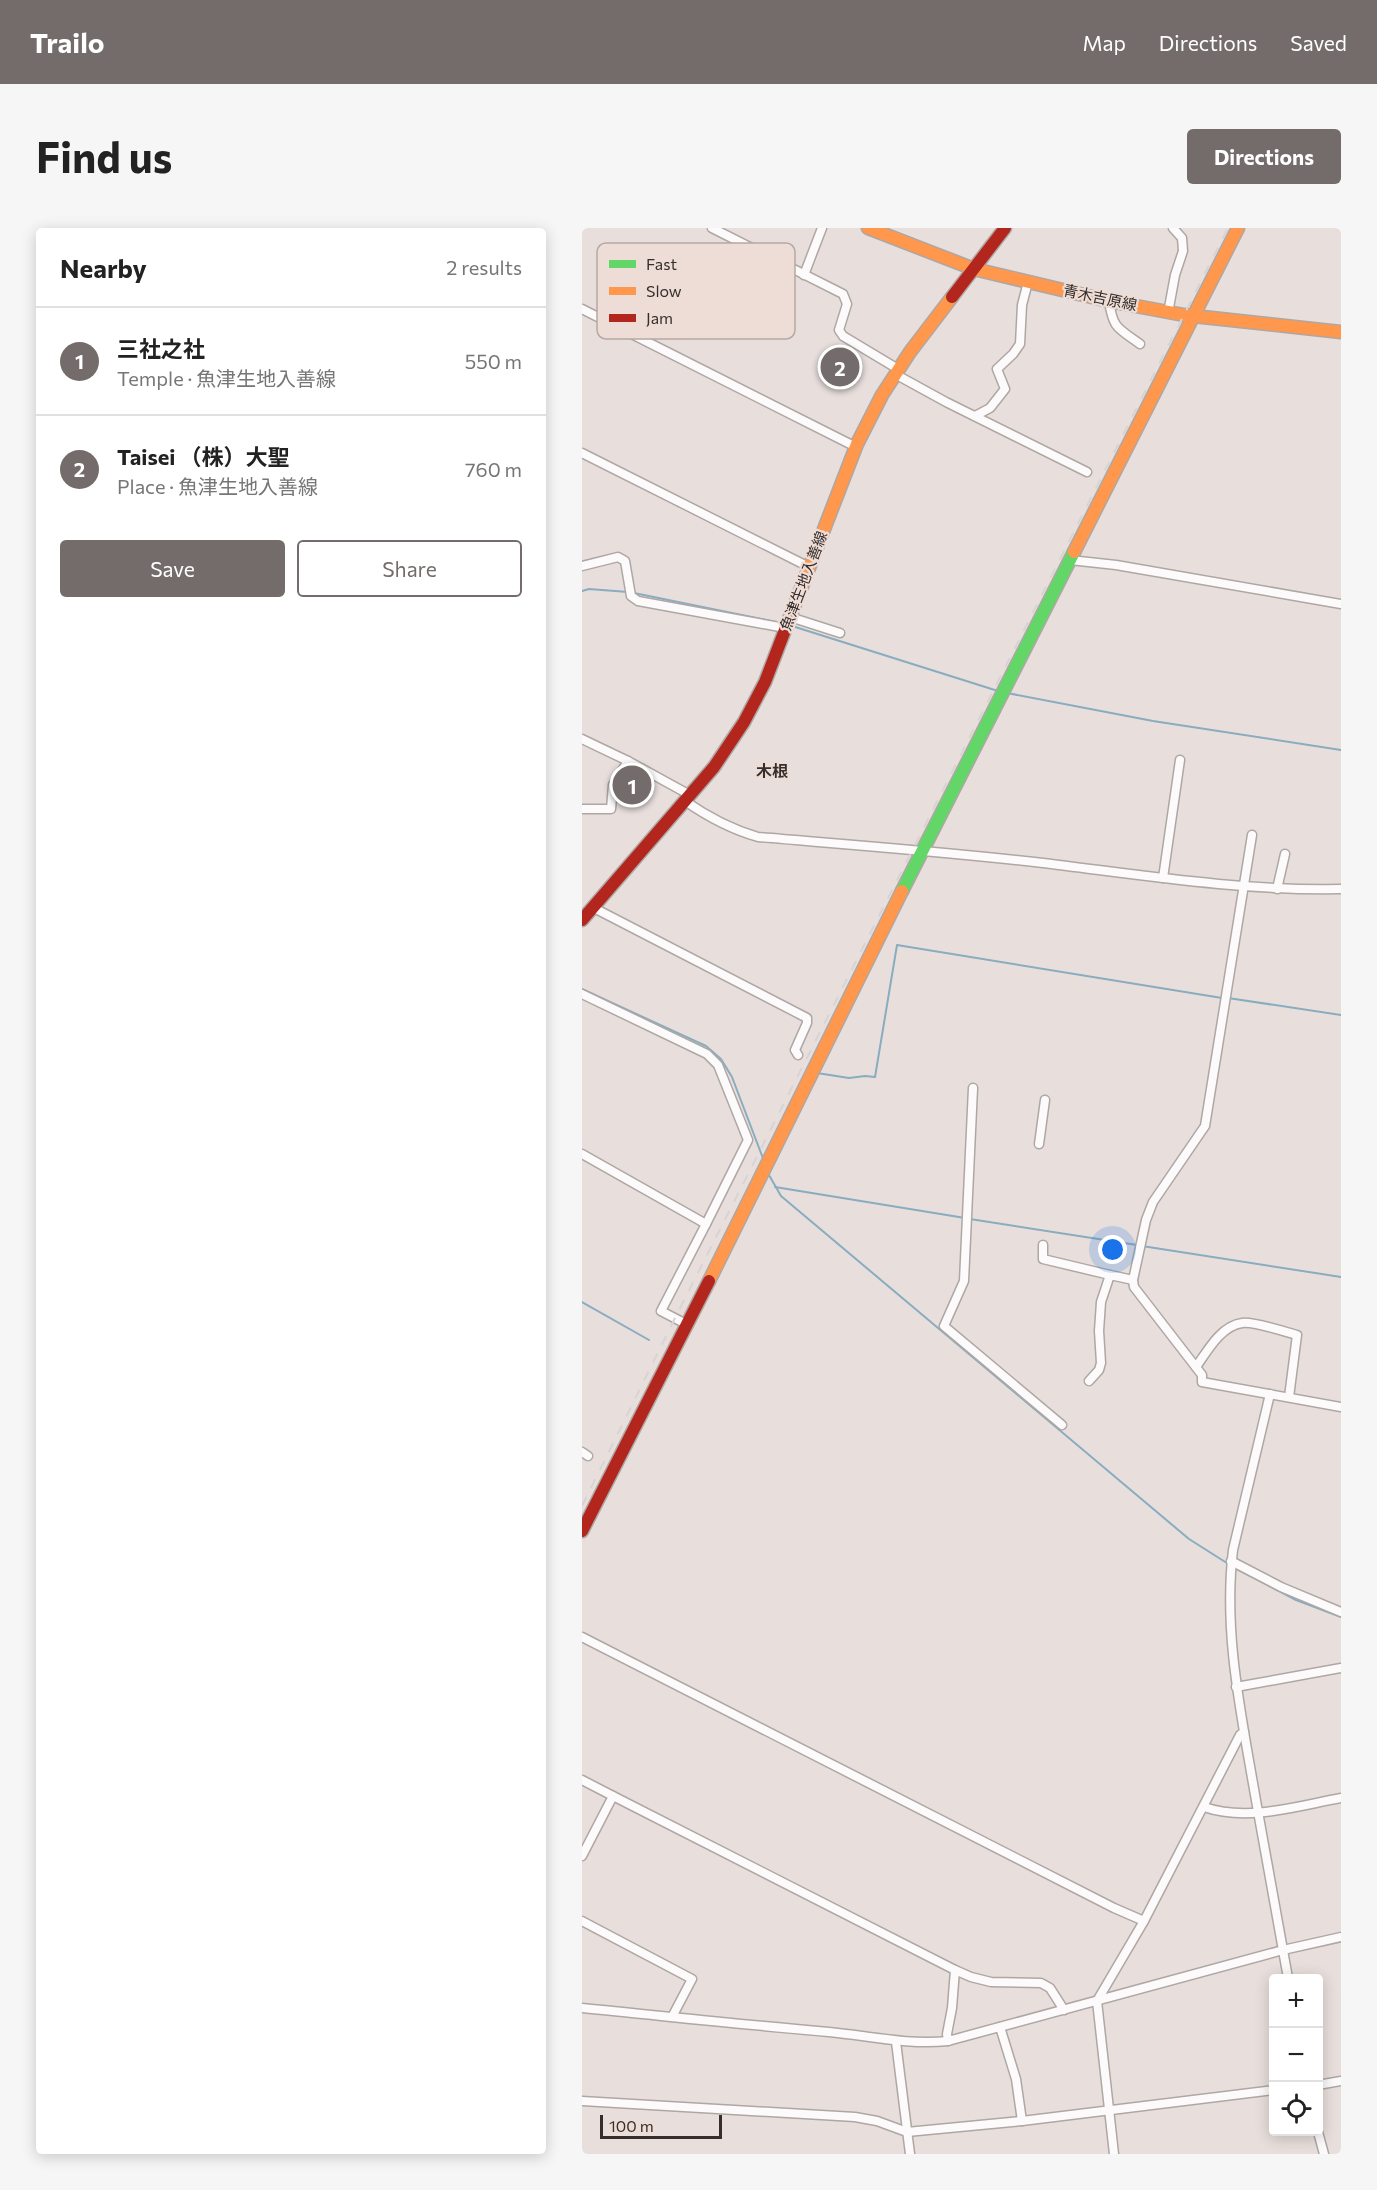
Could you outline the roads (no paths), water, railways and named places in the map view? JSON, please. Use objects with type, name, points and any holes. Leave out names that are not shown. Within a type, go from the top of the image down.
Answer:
[{"type":"street","points":[[712,228],[741,243]]},
{"type":"street","points":[[804,275],[822,228]]},
{"type":"street","name":"魚津生地入善線","points":[[582,920],[727,750],[765,682],[855,447],[897,371],[1005,228]]},
{"type":"street","points":[[1168,313],[1175,275],[1183,251],[1182,238],[1173,228]]},
{"type":"street","points":[[582,1531],[771,1158],[922,850],[1238,228]]},
{"type":"street","name":"青木吉原線","points":[[874,229],[974,269],[1109,301],[1168,313],[1341,332]]},
{"type":"street","points":[[795,270],[843,294],[847,304],[839,330],[843,336],[897,371],[975,416],[1087,472]]},
{"type":"street","points":[[975,416],[990,408],[1005,389],[997,369],[1020,344],[1022,305],[1028,282]]},
{"type":"street","points":[[1109,301],[1115,326],[1140,344]]},
{"type":"street","points":[[582,309],[597,317]]},
{"type":"street","points":[[641,339],[855,447]]},
{"type":"street","points":[[582,453],[809,567]]},
{"type":"street","points":[[582,566],[618,557],[625,561],[632,596],[638,602],[788,623],[840,633]]},
{"type":"street","points":[[1070,560],[1116,565],[1341,604]]},
{"type":"street","points":[[582,739],[628,761],[687,798],[720,823],[758,837],[922,850],[1245,887],[1341,889]]},
{"type":"street","points":[[1163,878],[1180,760]]},
{"type":"street","points":[[582,809],[611,809],[613,785],[628,761]]},
{"type":"street","points":[[1252,835],[1205,1126],[1153,1202],[1146,1220],[1134,1287],[1202,1375],[1202,1382],[1341,1407]]},
{"type":"street","points":[[1277,889],[1285,854]]},
{"type":"street","points":[[592,907],[807,1018],[795,1050],[798,1055]]},
{"type":"street","points":[[582,994],[707,1054],[717,1065],[748,1140],[661,1311],[686,1324]]},
{"type":"street","points":[[973,1088],[964,1281],[944,1326],[1062,1425]]},
{"type":"street","points":[[1039,1144],[1045,1100]]},
{"type":"street","points":[[582,1154],[706,1224]]},
{"type":"street","points":[[1042,1245],[1043,1259],[1134,1280]]},
{"type":"street","points":[[1089,1381],[1099,1370],[1101,1363],[1101,1302],[1110,1275]]},
{"type":"street","points":[[1196,1367],[1213,1342],[1227,1329],[1244,1322],[1297,1335],[1289,1397]]},
{"type":"street","points":[[1270,1394],[1232,1561],[1230,1634],[1236,1687],[1287,1974]]},
{"type":"street","points":[[1232,1561],[1281,1587],[1341,1612]]},
{"type":"street","points":[[582,1637],[1114,1908],[1144,1921]]},
{"type":"street","points":[[1236,1687],[1341,1668]]},
{"type":"street","points":[[1114,2154],[1097,2001],[1144,1921],[1240,1735],[1244,1732]]},
{"type":"street","points":[[582,1780],[970,1977],[991,1982],[1041,1983],[1050,1988],[1064,2010]]},
{"type":"street","points":[[582,1856],[613,1796]]},
{"type":"street","points":[[1204,1807],[1220,1812],[1258,1814],[1341,1798]]},
{"type":"street","points":[[582,1921],[692,1979],[672,2017]]},
{"type":"street","points":[[582,2008],[842,2034],[896,2042],[928,2043],[948,2041],[1283,1950],[1341,1938]]},
{"type":"street","points":[[948,2041],[955,1970]]},
{"type":"street","points":[[1000,2027],[1016,2079],[1022,2121]]},
{"type":"street","points":[[896,2042],[910,2154]]},
{"type":"street","points":[[1323,2084],[1341,2082]]},
{"type":"street","points":[[582,2101],[855,2117],[877,2121],[907,2132],[1022,2121],[1269,2091]]},
{"type":"street","points":[[1319,2136],[1324,2154]]},
{"type":"waterway","points":[[582,591],[589,589],[628,592]]},
{"type":"waterway","points":[[634,593],[781,623]]},
{"type":"waterway","points":[[792,626],[998,691]]},
{"type":"waterway","points":[[1007,693],[1153,721],[1341,750]]},
{"type":"waterway","points":[[817,1073],[849,1078],[875,1077],[897,945],[1222,998]]},
{"type":"waterway","points":[[582,989],[706,1046],[721,1059],[732,1077],[764,1161]]},
{"type":"waterway","points":[[1228,998],[1341,1015]]},
{"type":"waterway","points":[[769,1175],[781,1196],[1189,1539],[1230,1565]]},
{"type":"waterway","points":[[775,1187],[965,1218]]},
{"type":"waterway","points":[[970,1219],[1137,1245]]},
{"type":"waterway","points":[[1142,1246],[1341,1277]]},
{"type":"waterway","points":[[582,1302],[649,1340]]},
{"type":"waterway","points":[[1235,1568],[1296,1600],[1341,1617]]},
{"type":"railway","points":[[582,1506],[675,1318],[1228,228]]},
{"type":"place","name":"Taisei （株）大聖","points":[[840,367]]},
{"type":"place","name":"三社之社","points":[[632,785]]},
{"type":"district","name":"木根","points":[[772,771]]}]
